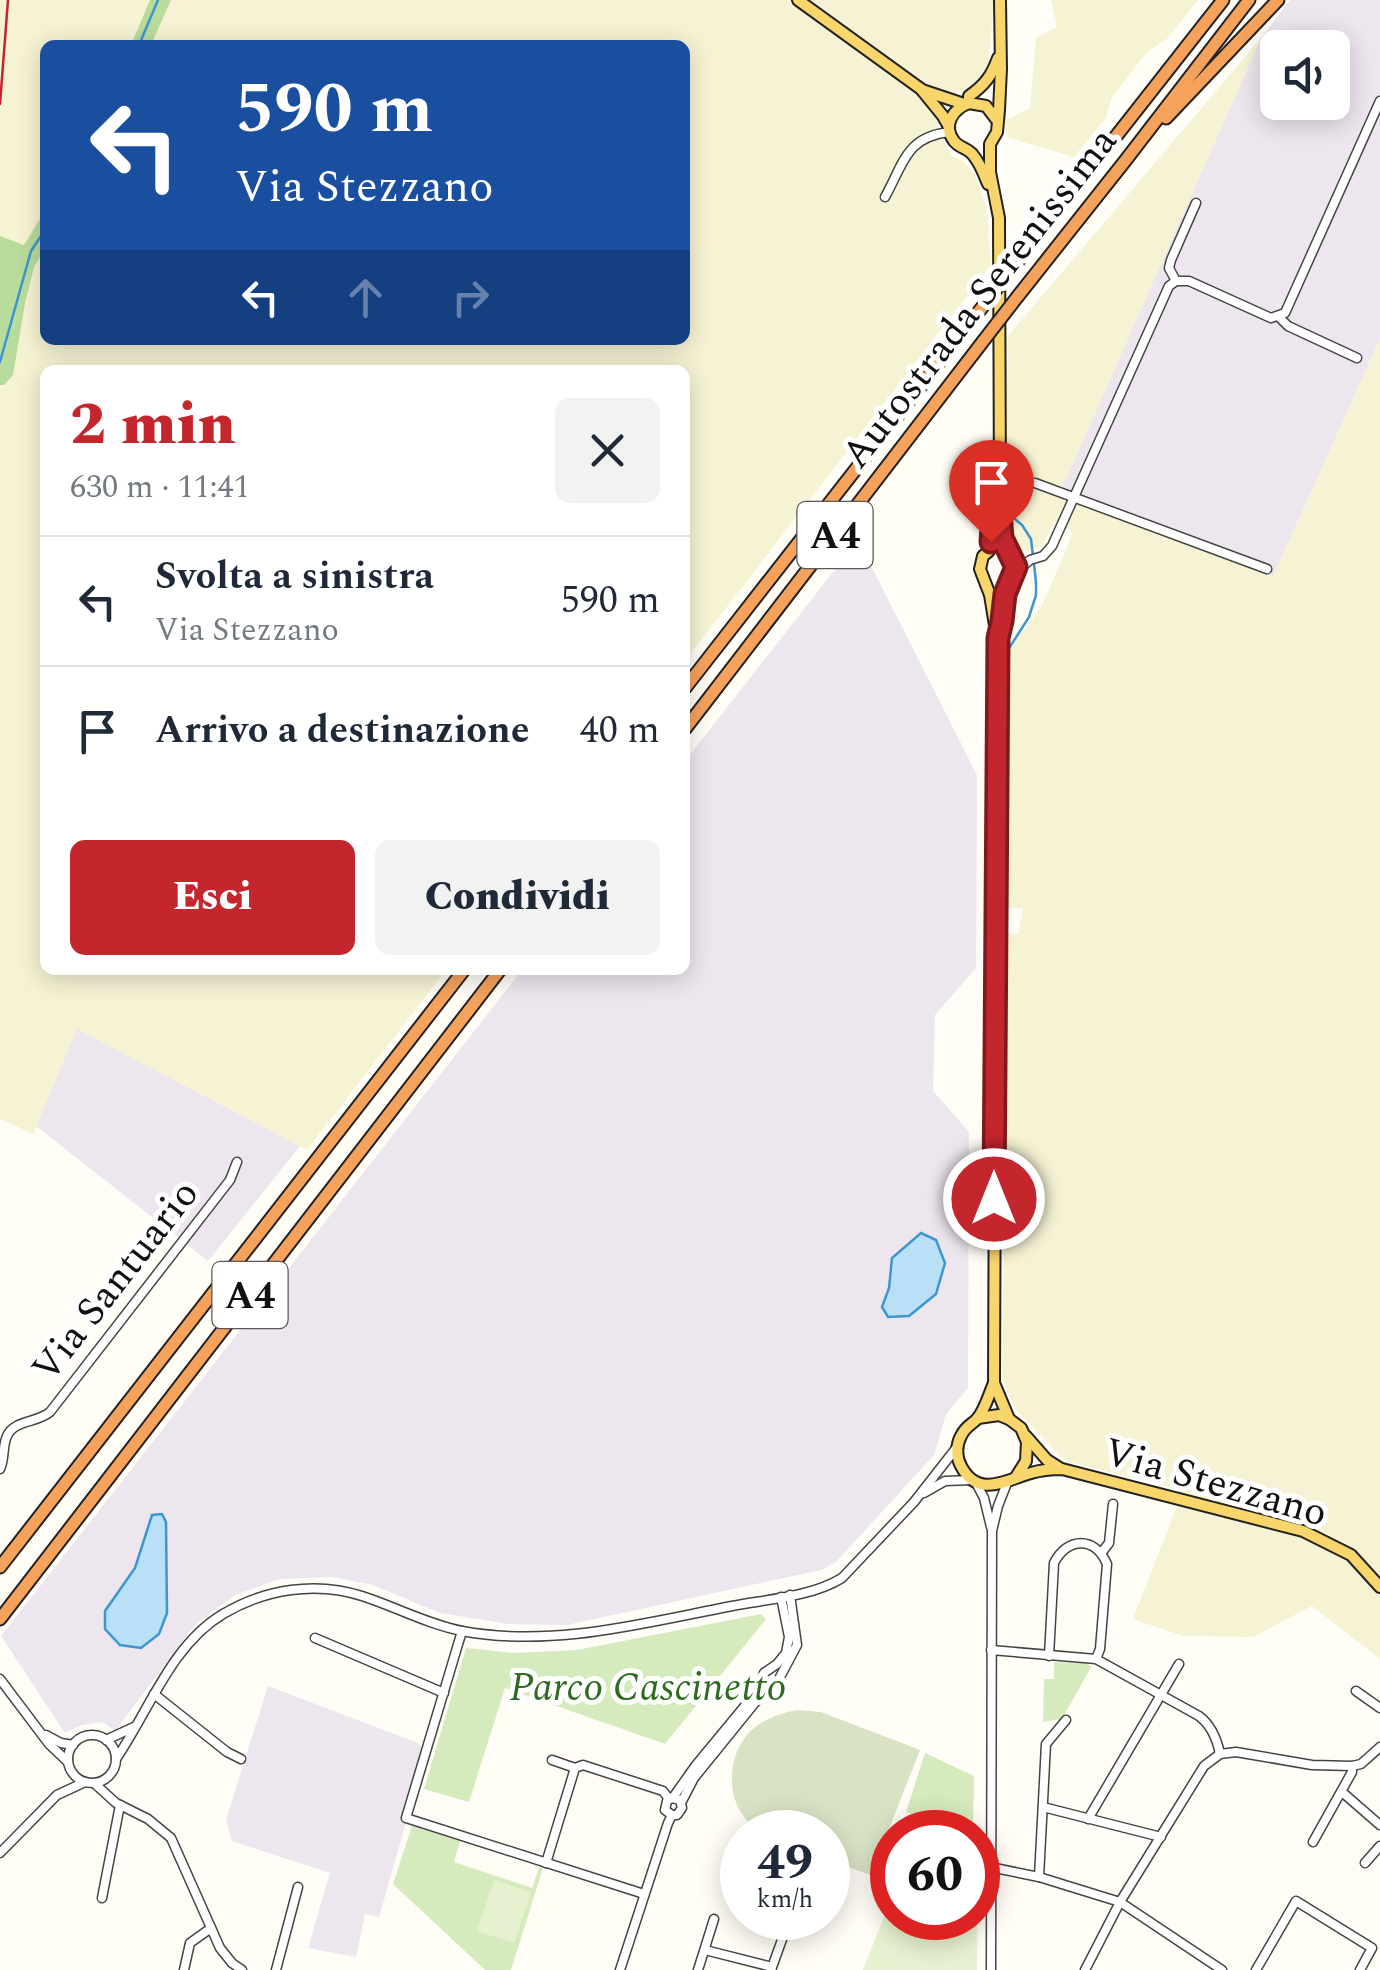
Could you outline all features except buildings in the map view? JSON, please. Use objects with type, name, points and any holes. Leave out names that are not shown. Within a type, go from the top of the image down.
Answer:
[{"type":"highway","name":"Autostrada Serenissima","points":[[690,682],[1224,0]]},
{"type":"highway","name":"Autostrada Serenissima","points":[[690,723],[1249,0]]},
{"type":"highway","points":[[1125,161],[1278,0]]},
{"type":"highway","name":"A4","points":[[0,1567],[460,975]]},
{"type":"highway","name":"A4","points":[[0,1619],[496,975]]},
{"type":"main road","points":[[798,0],[920,89],[986,106],[996,119]]},
{"type":"main road","name":"Via Stezzano","points":[[998,638],[1005,594],[1016,567],[1000,524],[998,488],[999,218],[990,172],[990,144],[999,110],[1000,0]]},
{"type":"main road","points":[[949,129],[953,113],[992,74],[1000,53]]},
{"type":"main road","name":"Via Stezzano","points":[[920,89],[943,116],[957,144],[970,150],[988,182],[999,218]]},
{"type":"main road","points":[[970,150],[990,144]]},
{"type":"main road","name":"Via Stezzano","points":[[998,488],[989,551],[980,563],[998,638],[994,1384],[1009,1419],[1047,1460],[1062,1469],[1303,1531],[1351,1555],[1380,1587]]},
{"type":"main road","points":[[989,551],[999,549],[1010,554]]},
{"type":"main road","points":[[981,574],[994,584],[1007,582],[1013,576]]},
{"type":"main road","name":"Via Stezzano","points":[[957,1448],[966,1427],[978,1418],[994,1384]]},
{"type":"main road","points":[[978,1418],[988,1415],[1009,1419]]},
{"type":"main road","points":[[957,1448],[960,1464],[974,1480],[990,1486],[1011,1480],[1024,1467],[1028,1455],[1024,1434]]},
{"type":"main road","name":"Via Stezzano","points":[[1011,1480],[1042,1470],[1062,1469]]},
{"type":"street","points":[[1013,576],[1052,546],[1166,292],[1176,281],[1189,281],[1271,318],[1285,313],[1380,101]]},
{"type":"street","points":[[885,198],[918,141],[949,129]]},
{"type":"street","points":[[1176,281],[1171,260],[1196,203]]},
{"type":"street","points":[[1278,316],[1288,326],[1357,358]]},
{"type":"street","points":[[1035,483],[1268,570]]},
{"type":"street","points":[[1010,554],[1030,560]]},
{"type":"street","name":"Via Santuario","points":[[0,1469],[7,1434],[19,1424],[40,1420],[50,1412],[230,1180],[236,1162]]},
{"type":"street","points":[[102,1898],[118,1804],[109,1776],[116,1759],[190,1641],[221,1615],[257,1597],[312,1588],[359,1595],[414,1617],[462,1630],[527,1638],[608,1630],[786,1596],[831,1585],[842,1578],[957,1448]]},
{"type":"street","points":[[916,1498],[945,1481],[974,1480],[984,1498],[992,1532]]},
{"type":"street","points":[[990,1810],[992,1532],[998,1506],[1011,1480]]},
{"type":"street","points":[[1102,1552],[1109,1543],[1113,1504]]},
{"type":"street","points":[[1049,1656],[1054,1562],[1060,1550],[1084,1542],[1102,1552],[1107,1564],[1096,1659]]},
{"type":"street","points":[[672,1815],[665,1806],[760,1686],[764,1674],[782,1660],[789,1637],[786,1596]]},
{"type":"street","points":[[672,1798],[694,1778],[762,1694],[778,1684],[797,1646],[786,1596]]},
{"type":"street","points":[[462,1630],[406,1818],[644,1894]]},
{"type":"street","points":[[316,1638],[444,1693]]},
{"type":"street","points":[[991,1650],[1096,1659],[1207,1722],[1220,1754]]},
{"type":"street","points":[[1088,1819],[1179,1664]]},
{"type":"street","points":[[769,1670],[780,1677]]},
{"type":"street","points":[[0,1679],[79,1779],[148,1819],[170,1838],[225,1955],[242,1970]]},
{"type":"street","points":[[763,1679],[772,1687]]},
{"type":"street","points":[[1356,1692],[1380,1708]]},
{"type":"street","points":[[154,1694],[241,1760]]},
{"type":"street","points":[[1039,1877],[1046,1744],[1066,1720]]},
{"type":"street","points":[[106,1740],[134,1727]]},
{"type":"street","points":[[38,1729],[53,1740],[73,1745],[89,1736],[106,1740],[116,1759]]},
{"type":"street","points":[[0,1853],[57,1794],[73,1745]]},
{"type":"street","points":[[1085,1970],[1120,1902],[1204,1766],[1220,1754],[1236,1752],[1312,1765],[1352,1766],[1380,1747]]},
{"type":"street","points":[[552,1760],[575,1768],[583,1764],[621,1777],[672,1798],[682,1811],[672,1815],[620,1970]]},
{"type":"street","points":[[1312,1842],[1342,1792],[1352,1766]]},
{"type":"street","points":[[546,1863],[575,1768]]},
{"type":"street","points":[[57,1794],[109,1776]]},
{"type":"street","points":[[1342,1792],[1380,1825]]},
{"type":"street","points":[[1042,1807],[1161,1837]]},
{"type":"street","points":[[1365,1863],[1380,1846]]},
{"type":"street","points":[[1000,1869],[1120,1902],[1222,1970]]},
{"type":"street","points":[[276,1970],[298,1887]]},
{"type":"street","points":[[1256,1970],[1296,1901],[1372,1948],[1360,1970]]},
{"type":"street","points":[[698,1970],[714,1919]]},
{"type":"street","points":[[184,1970],[190,1942],[211,1928]]},
{"type":"street","points":[[705,1950],[771,1969],[782,1940]]},
{"type":"street","points":[[991,1940],[991,1970]]},
{"type":"shaded area","points":[[0,0],[994,0],[988,70],[977,86],[955,94],[939,94],[926,88],[919,99],[937,116],[938,131],[952,156],[974,173],[987,209],[991,265],[690,655],[690,365],[40,365],[40,975],[442,975],[307,1150],[77,1029],[33,1134],[0,1119]]},
{"type":"shaded area","points":[[1051,0],[1198,0],[1167,39],[1148,51],[1112,97],[1105,119],[1074,157],[1006,137],[1006,120],[1030,108],[1036,38],[1057,27]]},
{"type":"shaded area","points":[[1290,0],[1380,0],[1380,339],[1273,577],[1058,495],[1260,40],[1260,120],[1350,120],[1350,30],[1267,30]]},
{"type":"shaded area","points":[[1260,39],[1059,495],[1273,577],[1380,339],[1380,1659],[1312,1606],[1253,1637],[1183,1636],[1133,1619],[1177,1506],[1179,1489],[1065,1461],[1015,1409],[1002,1378],[1007,933],[1018,934],[1023,908],[1007,908],[1009,651],[1043,604],[1073,532],[1053,522],[1042,547],[1019,552],[1004,533],[1008,336]]},
{"type":"shaded area","points":[[858,540],[977,775],[976,968],[935,1015],[933,1091],[969,1132],[968,1388],[946,1414],[934,1455],[836,1562],[821,1570],[567,1625],[508,1624],[440,1613],[373,1585],[332,1577],[280,1579],[235,1595],[196,1624],[115,1731],[103,1722],[65,1733],[1,1636],[518,975],[690,975],[690,755]]},
{"type":"shaded area","points":[[76,1028],[300,1146],[208,1261],[36,1126]]},
{"type":"shaded area","points":[[268,1686],[418,1743],[426,1753],[379,1917],[365,1914],[356,1957],[308,1948],[330,1873],[232,1841],[226,1820]]},
{"type":"green space","points":[[150,0],[171,0],[153,40],[133,40]]},
{"type":"green space","points":[[40,219],[40,257],[25,303],[13,375],[0,385],[0,236],[24,245]]},
{"type":"green space","name":"Parco Cascinetto","points":[[761,1614],[766,1619],[665,1744],[505,1688],[469,1802],[424,1789],[466,1648],[514,1653],[577,1650]]},
{"type":"green space","points":[[1054,1662],[1087,1663],[1091,1667],[1062,1719],[1043,1722],[1044,1679],[1054,1679]]},
{"type":"green space","points":[[796,1710],[821,1712],[920,1750],[896,1810],[870,1810],[870,1875],[850,1868],[850,1810],[740,1810],[732,1781],[739,1747],[753,1729]]},
{"type":"green space","points":[[925,1753],[974,1776],[973,1810],[907,1810]]},
{"type":"green space","points":[[412,1826],[460,1841],[454,1862],[532,1888],[539,1867],[543,1868],[511,1970],[485,1970],[393,1884]]},
{"type":"green space","points":[[494,1880],[531,1892],[514,1943],[477,1931]]},
{"type":"green space","points":[[875,1940],[977,1940],[977,1970],[863,1970]]},
{"type":"water","points":[[921,1233],[936,1240],[945,1263],[936,1294],[909,1316],[888,1317],[882,1307],[889,1288],[892,1258]]},
{"type":"water","points":[[162,1514],[166,1522],[167,1613],[159,1634],[141,1648],[120,1645],[105,1629],[105,1611],[135,1568],[152,1515]]},
{"type":"waterway","points":[[141,40],[158,0]]},
{"type":"waterway","points":[[0,362],[31,251],[40,238]]},
{"type":"waterway","points":[[1004,904],[1006,653],[1029,617],[1036,595],[1031,539],[1008,513]]},
{"type":"railway","points":[[0,104],[8,0]]},
{"type":"route","points":[[991,542],[998,488],[1002,538],[1016,567],[1005,594],[998,638],[994,1199]]}]
